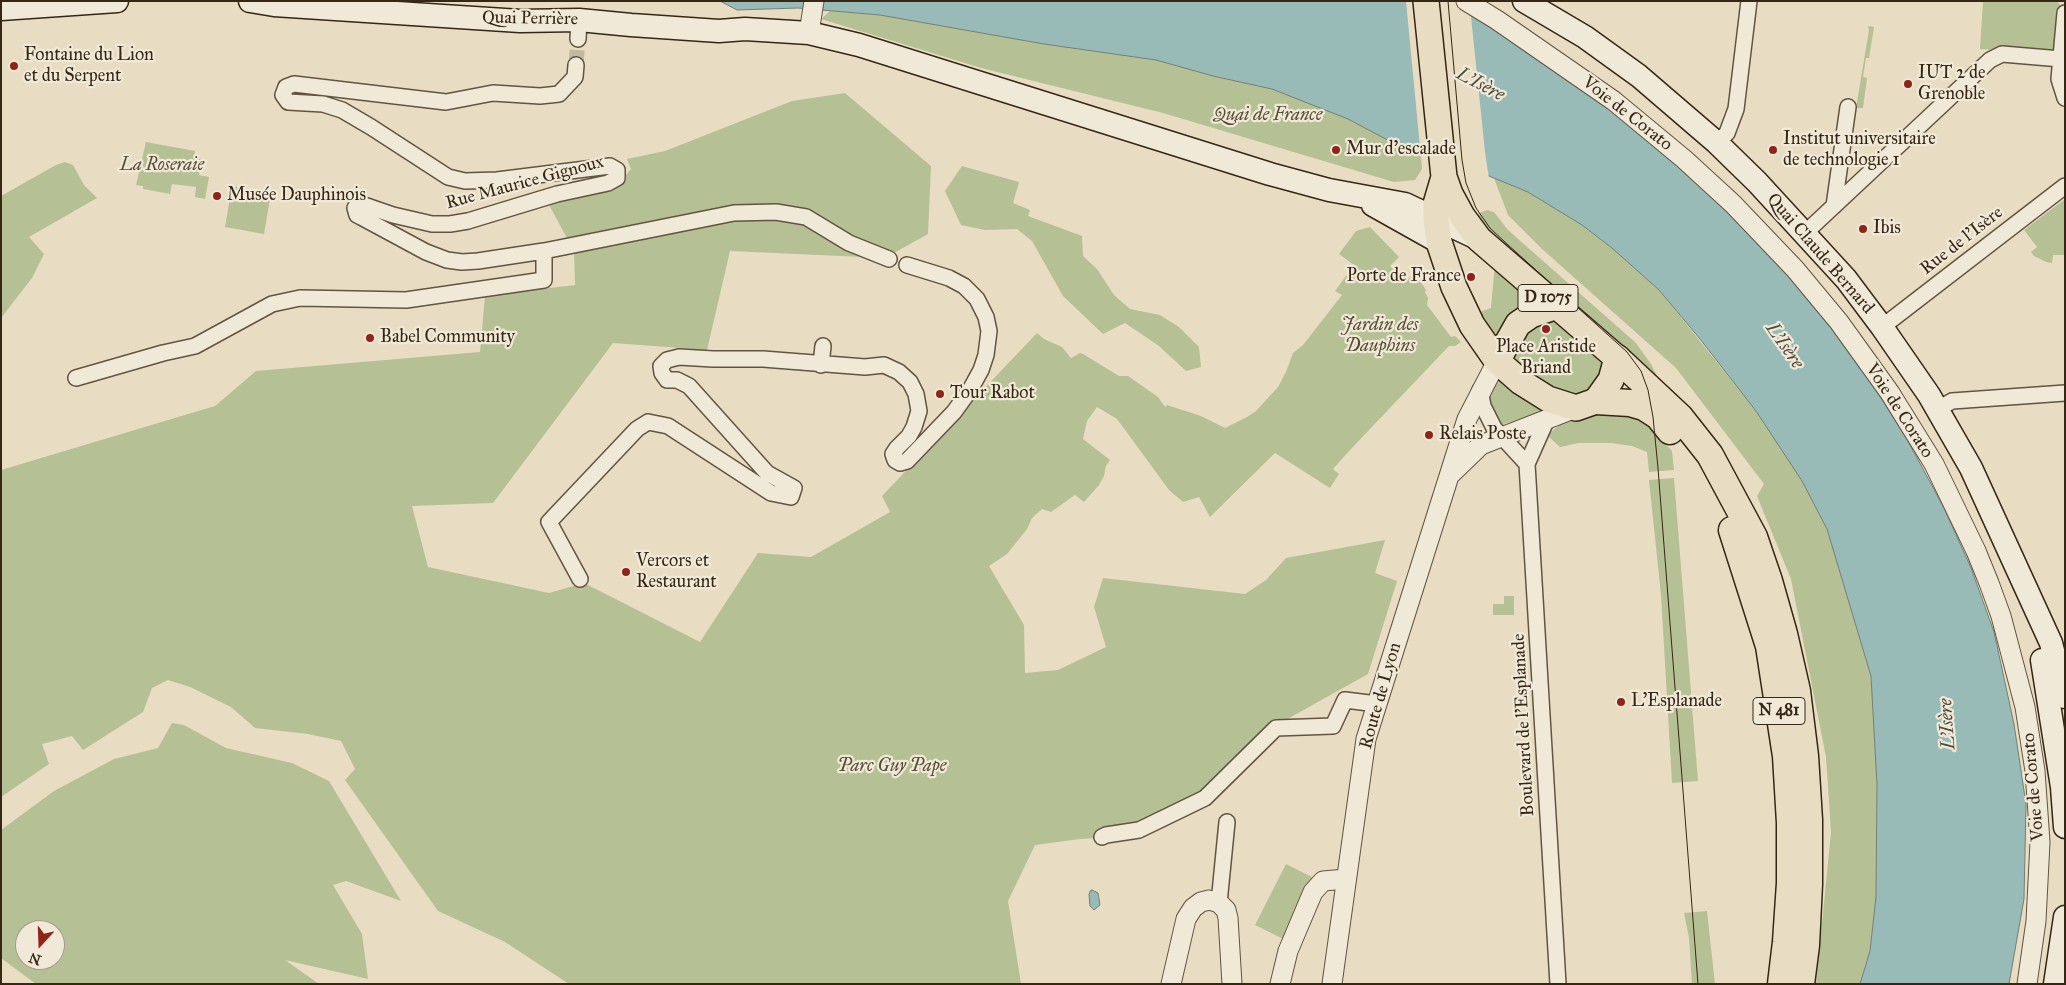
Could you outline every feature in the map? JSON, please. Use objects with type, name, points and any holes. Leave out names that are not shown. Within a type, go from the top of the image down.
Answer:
[{"type":"highway","name":"N 481","points":[[1617,358],[1676,413],[1691,429],[1710,455],[1754,537],[1772,590],[1797,691],[1805,756],[1809,820],[1809,884],[1806,945],[1801,984]]},
{"type":"highway","name":"N 481","points":[[1586,405],[1630,402],[1644,407],[1658,416],[1708,481],[1738,545],[1769,646],[1786,756],[1790,823],[1790,883],[1781,984]]},
{"type":"main road","points":[[9,8],[117,1]]},
{"type":"main road","name":"Quai Perrière","points":[[250,1],[274,5],[520,21],[579,29],[631,25],[719,31],[745,29],[812,17]]},
{"type":"main road","name":"D 1075","points":[[1426,1],[1445,187],[1469,227],[1480,239],[1617,358]]},
{"type":"main road","name":"Quai Claude Bernard","points":[[1524,1],[1585,37],[1638,76],[1717,143],[1805,233],[1846,279],[1882,327],[1938,409],[1971,468],[2051,643],[2062,787]]},
{"type":"main road","points":[[812,17],[859,45],[1251,168],[1357,196],[1405,204],[1438,230],[1480,239]]},
{"type":"main road","name":"D 1075","points":[[1445,187],[1436,204],[1438,230],[1454,287],[1472,325],[1497,360]]},
{"type":"main road","points":[[1557,306],[1531,315],[1518,324],[1497,360],[1521,382],[1548,399],[1586,405],[1610,380],[1617,358]]},
{"type":"main road","name":"Quai Claude Bernard","points":[[2024,586],[2040,646],[2056,695]]},
{"type":"main road","points":[[2065,756],[2062,787],[2065,827]]},
{"type":"main road","points":[[2055,984],[2065,917]]},
{"type":"street","name":"Voie de Corato","points":[[1466,1],[1497,20],[1614,101],[1673,150],[1733,204],[1795,269],[1839,322],[1890,393],[1934,464],[1989,583],[2001,616],[2025,707],[2035,771],[2040,842],[2036,921],[2027,984]]},
{"type":"street","points":[[1717,143],[1727,132],[1736,109],[1749,1]]},
{"type":"street","points":[[2065,12],[2059,79],[2065,98]]},
{"type":"street","points":[[1805,233],[1990,60],[2002,54],[2061,59]]},
{"type":"street","name":"Rue Maurice Gignoux","points":[[576,65],[575,77],[559,94],[540,96],[493,93],[446,102],[294,84],[286,87],[283,94],[288,102],[323,104],[342,110],[448,177],[465,181],[497,180],[610,166],[617,170],[617,178],[608,183],[557,194],[468,221],[450,224],[432,224],[393,215],[364,205],[357,205],[355,208],[357,214],[361,217],[426,252],[447,260],[462,262],[544,251],[734,213],[776,212],[806,217],[849,243],[889,259]]},
{"type":"street","points":[[1834,206],[1848,107]]},
{"type":"street","name":"Rue de l'Isère","points":[[1882,327],[2065,186]]},
{"type":"street","points":[[76,378],[163,353],[195,346],[272,304],[300,298],[406,300],[544,280],[544,251]]},
{"type":"street","points":[[580,579],[550,522],[637,429],[648,422],[668,426],[771,493],[791,496],[794,488],[767,473],[689,386],[677,380],[667,380],[662,373],[661,366],[667,360],[679,357],[732,358],[820,365],[865,367],[884,365],[899,372],[910,382],[916,394],[919,411],[909,436],[893,454],[895,460],[900,463],[907,462],[954,412],[970,390],[981,370],[986,355],[989,331],[986,317],[977,299],[964,286],[949,278],[907,265]]},
{"type":"street","points":[[820,365],[823,346]]},
{"type":"street","points":[[1450,474],[1467,419],[1480,390],[1497,360]]},
{"type":"street","points":[[1480,390],[1483,406],[1494,428],[1527,464],[1547,420]]},
{"type":"street","points":[[1938,409],[1952,401],[2065,393]]},
{"type":"street","points":[[1450,474],[1480,445],[1586,405]]},
{"type":"street","name":"Boulevard de l'Esplanade","points":[[1527,464],[1558,984]]},
{"type":"street","name":"Route de Lyon","points":[[1332,984],[1366,739],[1450,474]]},
{"type":"street","points":[[2051,643],[2065,667]]},
{"type":"street","points":[[2056,695],[2065,709]]},
{"type":"street","points":[[1102,837],[1139,830],[1205,798],[1276,728],[1334,726],[1345,700],[1378,704]]},
{"type":"street","points":[[1218,903],[1227,822]]},
{"type":"street","points":[[1280,984],[1288,951],[1313,892],[1323,880],[1346,879]]},
{"type":"street","points":[[1170,984],[1186,919],[1193,908],[1201,902],[1209,900],[1218,903],[1226,910],[1232,984]]},
{"type":"green space","points":[[1983,1],[2057,1],[2060,5],[2058,55],[1980,49]]},
{"type":"green space","name":"Quai de France","points":[[830,11],[880,15],[1044,44],[1156,60],[1213,76],[1272,89],[1348,119],[1421,157],[1422,169],[1415,180],[1394,182],[1163,113],[981,68],[821,19]]},
{"type":"green space","points":[[1868,26],[1874,27],[1869,58],[1866,58],[1863,77],[1867,78],[1863,108],[1856,108],[1869,30]]},
{"type":"green space","points":[[845,93],[931,166],[928,234],[885,258],[730,251],[707,350],[613,343],[493,503],[412,506],[428,567],[549,593],[584,583],[700,642],[758,553],[811,557],[890,512],[882,496],[1037,333],[1044,339],[1062,347],[1071,358],[1080,353],[1119,376],[1128,376],[1158,397],[1165,407],[1167,405],[1201,416],[1225,428],[1247,417],[1256,411],[1278,387],[1293,353],[1303,345],[1342,295],[1335,291],[1354,265],[1339,254],[1356,231],[1370,227],[1399,257],[1390,266],[1405,282],[1415,273],[1426,290],[1427,305],[1451,337],[1455,336],[1461,342],[1455,346],[1449,346],[1350,450],[1333,469],[1339,474],[1330,488],[1275,453],[1210,517],[1199,497],[1183,502],[1169,490],[1117,419],[1097,407],[1087,421],[1083,439],[1110,460],[1099,485],[1084,502],[1075,495],[1051,512],[1042,509],[1032,518],[1027,529],[1007,554],[989,566],[1024,625],[1025,673],[1058,670],[1106,647],[1094,607],[1103,578],[1245,594],[1266,580],[1286,558],[1385,540],[1375,573],[1397,581],[1368,674],[1266,731],[1162,826],[1129,836],[1080,839],[1035,845],[1008,901],[1021,984],[569,984],[505,942],[438,911],[345,780],[355,769],[341,741],[308,734],[255,728],[231,707],[190,687],[168,680],[152,688],[143,712],[83,750],[72,736],[42,744],[49,764],[1,797],[1,470],[215,406],[256,371],[480,352],[485,296],[575,285],[574,251],[548,203],[614,189],[631,169],[627,159],[665,151],[792,101]]},
{"type":"green space","name":"La Roseraie","points":[[146,142],[195,151],[194,158],[202,159],[199,175],[209,177],[205,199],[195,197],[196,187],[172,184],[170,194],[143,189],[143,186],[136,185]]},
{"type":"green space","points":[[65,162],[73,165],[84,185],[97,198],[29,237],[44,254],[32,278],[1,318],[1,196],[56,165]]},
{"type":"green space","points":[[962,166],[1019,182],[1013,203],[1030,210],[1028,216],[1082,236],[1083,256],[1097,269],[1114,295],[1130,309],[1160,315],[1179,327],[1199,347],[1201,367],[1186,371],[1159,346],[1125,323],[1103,334],[1063,296],[1032,241],[1017,229],[985,230],[961,225],[945,191]]},
{"type":"green space","points":[[1494,178],[1528,192],[1582,225],[1612,248],[1659,290],[1756,411],[1802,481],[1827,529],[1871,676],[1877,785],[1876,897],[1870,951],[1860,984],[1816,984],[1831,832],[1826,757],[1791,579],[1757,496],[1764,484],[1676,368],[1542,249],[1508,215]]},
{"type":"green space","points":[[232,186],[271,193],[264,234],[225,227]]},
{"type":"green space","points":[[2065,199],[2065,255],[2053,255],[2052,263],[2046,262],[2034,256],[2031,252],[2037,247],[2024,230]]},
{"type":"green space","points":[[1487,210],[1494,212],[1508,230],[1636,343],[1651,364],[1658,378],[1475,221],[1477,214]]},
{"type":"green space","points":[[1495,263],[1541,302],[1499,344],[1477,313],[1491,308]]},
{"type":"green space","points":[[1535,319],[1561,320],[1602,362],[1602,377],[1598,386],[1575,397],[1559,392],[1530,375],[1510,356]]},
{"type":"green space","points":[[1496,378],[1518,395],[1541,408],[1540,412],[1501,425],[1491,412],[1488,392]]},
{"type":"green space","points":[[1619,410],[1644,421],[1672,451],[1674,470],[1649,472],[1647,452],[1632,446],[1611,443],[1579,443],[1560,447],[1549,437],[1548,434],[1560,425],[1604,411]]},
{"type":"green space","points":[[1674,478],[1698,781],[1672,783],[1661,595],[1649,480]]},
{"type":"green space","points":[[1504,596],[1514,596],[1514,615],[1493,615],[1493,604],[1504,604]]},
{"type":"green space","points":[[172,723],[184,725],[226,748],[292,763],[329,781],[401,901],[346,881],[333,885],[362,934],[368,979],[285,960],[319,984],[36,984],[17,970],[65,970],[65,920],[15,920],[15,968],[1,958],[1,830],[54,791],[114,759],[158,748]]},
{"type":"green space","points":[[1286,864],[1314,878],[1283,939],[1255,925]]},
{"type":"green space","points":[[1707,911],[1715,984],[1692,984],[1689,938],[1684,913]]},
{"type":"water","name":"L'Isère","points":[[720,1],[1453,1],[1556,65],[1732,210],[1834,322],[1909,443],[1944,508],[1971,568],[1994,632],[2014,724],[2026,804],[2024,899],[2009,984],[1860,984],[1870,951],[1876,897],[1877,785],[1871,676],[1827,529],[1802,481],[1756,411],[1700,339],[1659,290],[1612,248],[1582,225],[1528,192],[1467,167],[1414,154],[1348,119],[1272,89],[1213,76],[1156,60],[1044,44],[880,15],[798,8],[737,10]]},
{"type":"water","points":[[1092,890],[1098,893],[1100,905],[1094,910],[1090,906],[1089,895]]},
{"type":"pier","points":[[1406,1],[1460,1],[1470,7],[1489,179],[1466,170],[1421,158]]},
{"type":"tunnel","points":[[576,65],[578,39]]},
{"type":"tram line","points":[[1448,1],[1462,160],[1466,183],[1476,208],[1490,228],[1627,352],[1641,371],[1648,390],[1653,417],[1658,468],[1698,984]]},
{"type":"place","name":"Fontaine du Lion et du Serpent","points":[[14,66]]},
{"type":"place","name":"IUT 2 de Grenoble","points":[[1908,84]]},
{"type":"place","name":"Mur d'escalade","points":[[1336,150]]},
{"type":"place","name":"Institut universitaire de technologie 1","points":[[1773,150]]},
{"type":"place","name":"Musée Dauphinois","points":[[217,196]]},
{"type":"place","name":"Ibis","points":[[1863,229]]},
{"type":"place","name":"Porte de France","points":[[1471,277]]},
{"type":"place","name":"Place Aristide Briand","points":[[1546,329]]},
{"type":"place","name":"Babel Community","points":[[370,338]]},
{"type":"place","name":"Tour Rabot","points":[[940,394]]},
{"type":"place","name":"Relais Poste","points":[[1429,435]]},
{"type":"place","name":"Vercors et Restaurant","points":[[626,572]]},
{"type":"place","name":"L'Esplanade","points":[[1621,702]]},
{"type":"park label","name":"Jardin des Dauphins","points":[[1380,336]]},
{"type":"park label","name":"Parc Guy Pape","points":[[892,767]]}]
